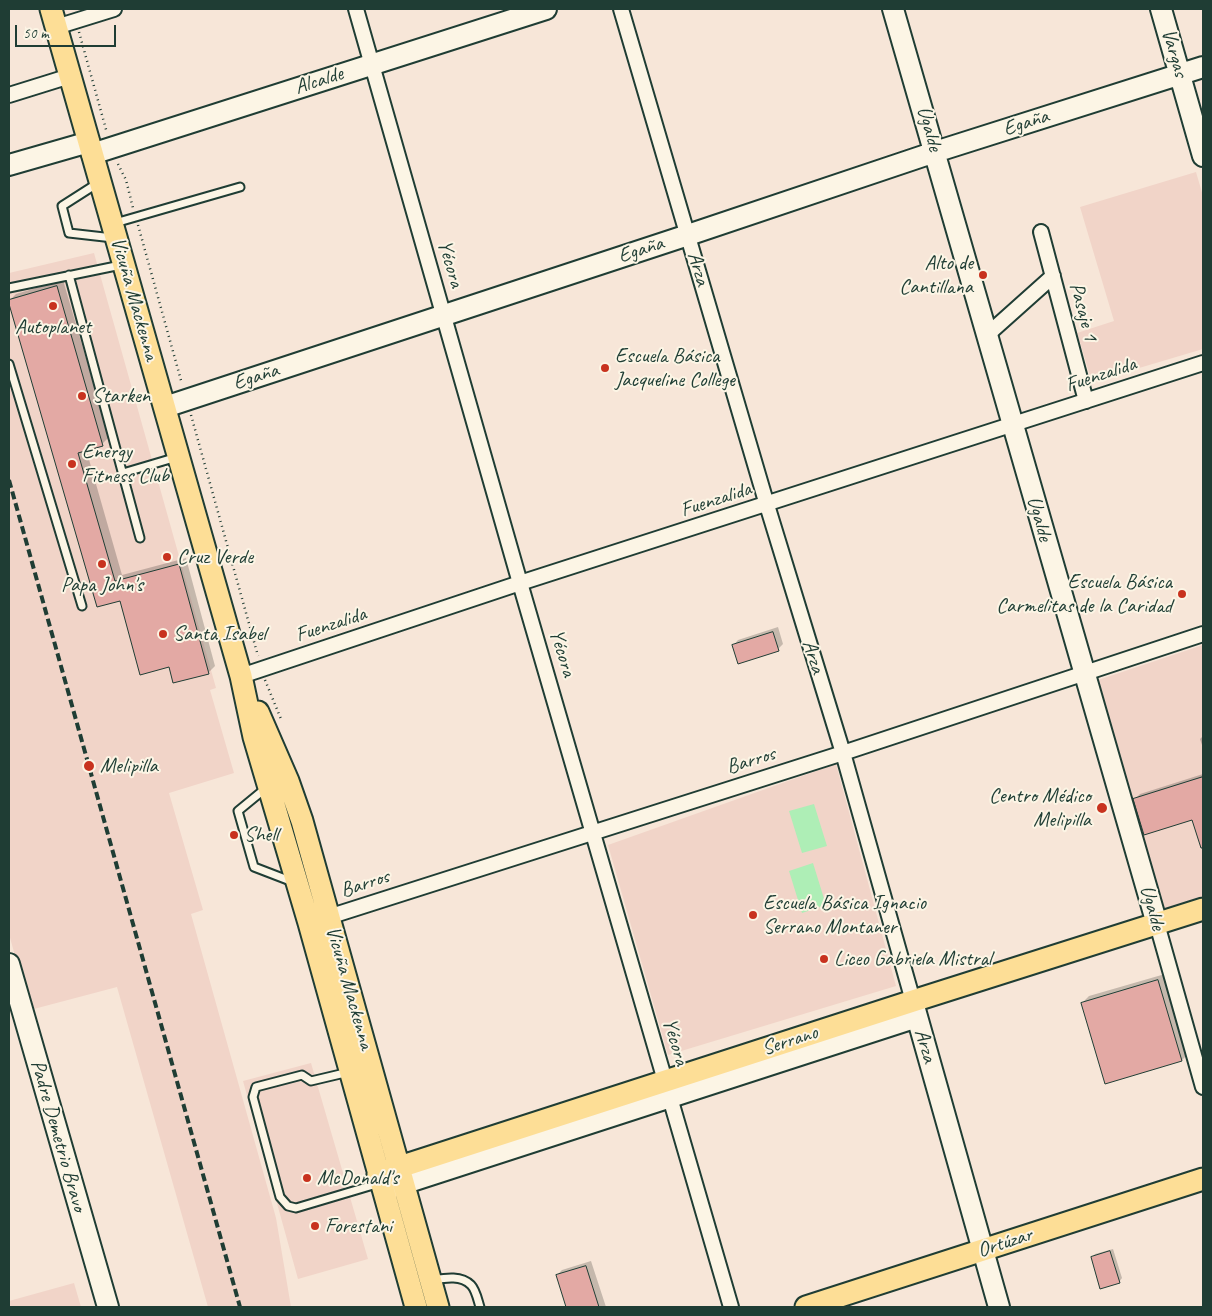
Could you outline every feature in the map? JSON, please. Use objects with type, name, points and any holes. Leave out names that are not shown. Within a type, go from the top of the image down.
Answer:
[{"type":"main road","name":"Vicuña Mackenna","points":[[54,18],[241,676],[254,737],[268,786],[297,883],[319,920],[401,1176],[438,1307]]},
{"type":"main road","name":"Vicuña Mackenna","points":[[241,676],[288,781],[350,1072],[416,1307]]},
{"type":"main road","name":"Serrano","points":[[380,1182],[915,1009],[1203,909]]},
{"type":"main road","name":"Ortúzar","points":[[806,1307],[1203,1179]]},
{"type":"street","points":[[54,18],[114,9]]},
{"type":"street","name":"Yécora","points":[[356,9],[520,583],[594,831],[731,1307]]},
{"type":"street","name":"Alcalde","points":[[9,165],[372,64],[546,9]]},
{"type":"street","name":"Arza","points":[[622,9],[767,505],[843,753],[999,1307]]},
{"type":"street","name":"Ugalde","points":[[893,9],[1203,1087]]},
{"type":"street","name":"Vargas","points":[[1161,9],[1203,156]]},
{"type":"street","name":"Egaña","points":[[165,407],[935,152],[1203,67]]},
{"type":"street","points":[[9,96],[70,76]]},
{"type":"street","name":"Alcalde","points":[[9,154],[89,143]]},
{"type":"street","name":"Pasaje 1","points":[[1041,232],[1086,401]]},
{"type":"street","points":[[987,335],[1053,276]]},
{"type":"street","name":"Fuenzalida","points":[[241,676],[520,583],[1203,363]]},
{"type":"street","name":"Barros","points":[[319,920],[843,753],[1203,634]]},
{"type":"street","name":"Padre Demetrio Bravo","points":[[9,964],[108,1307]]},
{"type":"lane","points":[[100,181],[62,206],[69,232],[114,231],[240,187]]},
{"type":"lane","points":[[9,288],[124,265]]},
{"type":"lane","points":[[69,275],[140,538]]},
{"type":"lane","points":[[9,364],[82,606]]},
{"type":"lane","points":[[123,473],[179,456]]},
{"type":"lane","points":[[268,786],[238,811],[254,867],[297,883]]},
{"type":"lane","points":[[350,1072],[312,1081],[302,1074],[256,1087],[253,1096],[280,1197],[288,1206],[296,1208],[380,1182]]},
{"type":"lane","points":[[431,1280],[461,1279],[472,1285],[480,1307]]},
{"type":"shaded area","points":[[1196,172],[1203,196],[1203,349],[1092,382],[1077,333],[1114,321],[1080,207]]},
{"type":"shaded area","points":[[94,253],[216,688],[210,690],[234,773],[169,793],[203,910],[191,914],[276,1218],[291,1307],[208,1307],[117,987],[30,1010],[9,934],[9,273]]},
{"type":"shaded area","points":[[1203,645],[1203,896],[1162,909],[1095,681]]},
{"type":"shaded area","name":"Escuela Básica Ignacio Serrano Montaner","points":[[836,764],[896,986],[668,1055],[608,845]]},
{"type":"shaded area","points":[[311,1063],[368,1259],[298,1279],[243,1081]]},
{"type":"shaded area","points":[[74,1283],[81,1307],[9,1307],[9,1301]]},
{"type":"green space","points":[[814,804],[827,846],[802,853],[789,811]]},
{"type":"green space","points":[[813,863],[826,905],[802,913],[789,871]]},
{"type":"building","points":[[57,286],[103,446],[78,453],[115,581],[179,564],[209,674],[173,683],[169,667],[140,675],[120,601],[97,607],[9,304],[9,300]]},
{"type":"building","points":[[773,632],[779,651],[738,664],[732,645]]},
{"type":"building","points":[[1203,777],[1203,848],[1201,848],[1192,820],[1144,835],[1133,799]]},
{"type":"building","points":[[1158,980],[1182,1061],[1105,1084],[1081,1003]]},
{"type":"building","points":[[1110,1251],[1120,1283],[1100,1289],[1091,1257]]},
{"type":"building","points":[[586,1266],[599,1307],[566,1307],[556,1275]]},
{"type":"railway","points":[[9,480],[240,1307]]},
{"type":"place","name":"Alto de Cantillana","points":[[983,275]]},
{"type":"place","name":"Autoplanet","points":[[53,306]]},
{"type":"place","name":"Escuela Básica Jacqueline College","points":[[605,368]]},
{"type":"place","name":"Starken","points":[[82,396]]},
{"type":"place","name":"Energy Fitness Club","points":[[72,464]]},
{"type":"place","name":"Cruz Verde","points":[[167,557]]},
{"type":"place","name":"Papa John's","points":[[102,564]]},
{"type":"place","name":"Escuela Básica Carmelitas de la Caridad","points":[[1182,594]]},
{"type":"place","name":"Santa Isabel","points":[[163,634]]},
{"type":"place","name":"Melipilla","points":[[89,766]]},
{"type":"place","name":"Centro Médico Melipilla","points":[[1102,808]]},
{"type":"place","name":"Shell","points":[[234,835]]},
{"type":"place","name":"Escuela Básica Ignacio Serrano Montaner","points":[[753,915]]},
{"type":"place","name":"Liceo Gabriela Mistral","points":[[824,959]]},
{"type":"place","name":"McDonald's","points":[[307,1178]]},
{"type":"place","name":"Forestani","points":[[315,1226]]}]
